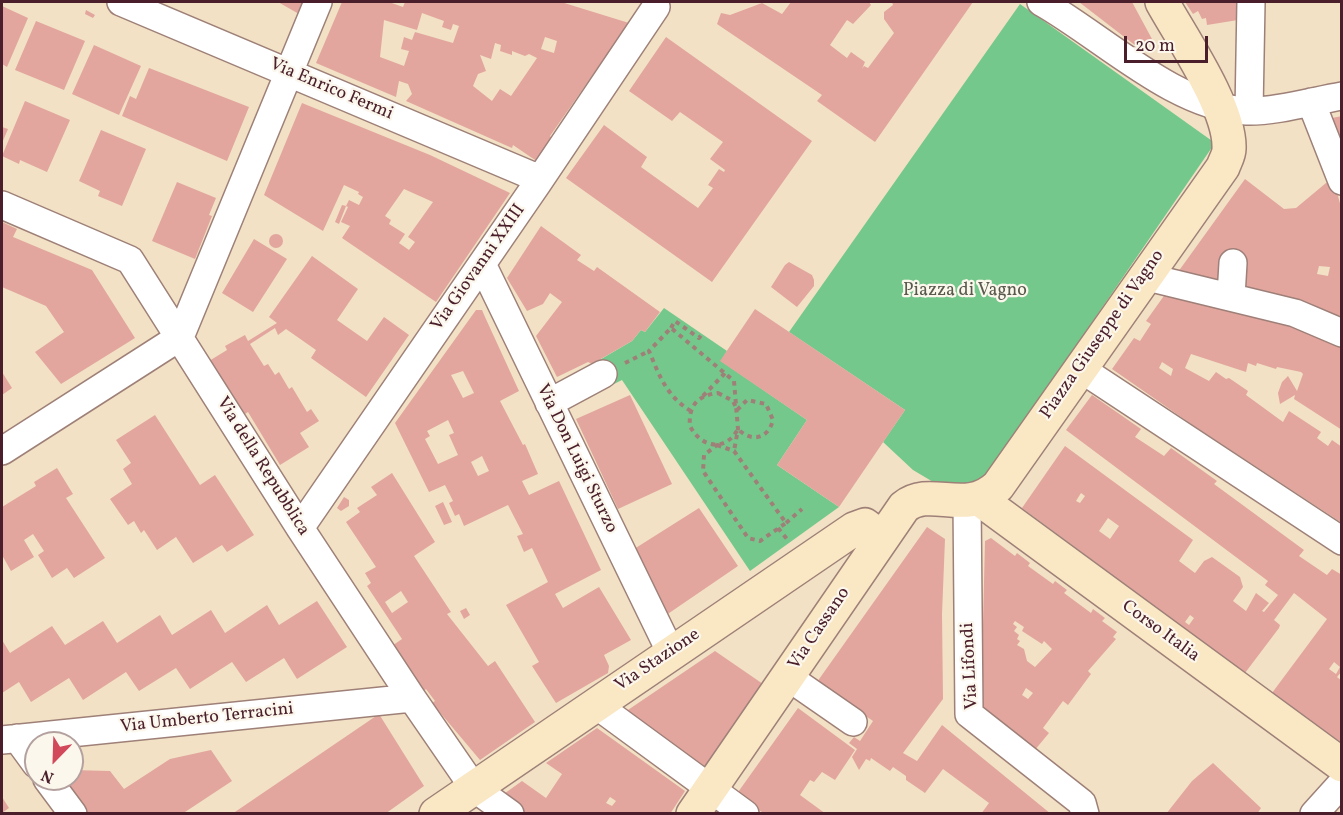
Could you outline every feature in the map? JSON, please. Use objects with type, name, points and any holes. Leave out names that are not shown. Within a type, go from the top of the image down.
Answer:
[{"type":"main road","points":[[1162,2],[1234,110]]},
{"type":"main road","name":"Piazza Giuseppe di Vagno","points":[[973,500],[998,486],[1081,369],[1143,276],[1223,166],[1230,152],[1228,132],[1234,110]]},
{"type":"main road","name":"Via Cassano","points":[[702,801],[882,538],[911,502],[920,498],[973,500]]},
{"type":"main road","name":"Corso Italia","points":[[973,500],[1341,765]]},
{"type":"main road","name":"Via Stazione","points":[[436,813],[854,529],[865,525],[882,538]]},
{"type":"street","name":"Via Enrico Fermi","points":[[121,2],[540,179]]},
{"type":"street","points":[[2,451],[180,337],[318,2]]},
{"type":"street","points":[[1041,2],[1192,98],[1234,110],[1311,102],[1341,96]]},
{"type":"street","points":[[1234,110],[1251,2]]},
{"type":"street","name":"Via Giovanni XXIII","points":[[300,528],[658,3]]},
{"type":"street","points":[[1311,102],[1341,181]]},
{"type":"street","name":"Via della Repubblica","points":[[2,205],[130,260],[300,528],[474,788]]},
{"type":"street","points":[[1231,296],[1233,263]]},
{"type":"street","name":"Via Don Luigi Sturzo","points":[[482,264],[671,653]]},
{"type":"street","points":[[1143,276],[1294,313],[1341,333]]},
{"type":"street","points":[[1081,369],[1341,541]]},
{"type":"street","points":[[549,403],[603,374]]},
{"type":"street","name":"Via Lifondi","points":[[973,500],[969,714],[1082,803],[1085,813]]},
{"type":"street","points":[[788,677],[853,722]]},
{"type":"street","name":"Via Umberto Terracini","points":[[9,739],[412,698]]},
{"type":"street","points":[[595,704],[702,801],[745,813]]},
{"type":"street","points":[[9,739],[24,753]]},
{"type":"street","points":[[1314,813],[1341,783]]},
{"type":"street","points":[[474,788],[510,813]]},
{"type":"street","points":[[56,791],[73,813]]},
{"type":"path","points":[[691,411],[678,403],[664,385],[649,351],[675,321],[699,338],[702,334]]},
{"type":"path","points":[[671,328],[734,381],[738,429],[735,451]]},
{"type":"path","points":[[726,372],[691,411],[690,426],[694,434],[708,444],[735,451],[786,523]]},
{"type":"path","points":[[703,396],[718,393],[726,396],[733,401],[737,410]]},
{"type":"path","points":[[737,410],[747,400],[760,401],[770,409],[773,420],[768,432],[757,438],[745,436],[738,429]]},
{"type":"path","points":[[738,429],[733,438],[717,445],[704,455],[703,471],[748,538],[760,541],[802,509]]},
{"type":"path","points":[[778,528],[789,543]]},
{"type":"green space","name":"Piazza di Vagno","points":[[1020,4],[1215,143],[979,487],[950,492],[913,470],[883,442],[905,410],[789,332]]},
{"type":"green space","points":[[664,308],[727,351],[721,361],[807,420],[777,465],[839,507],[750,571],[622,380],[610,386],[596,362],[632,341],[641,330],[645,332]]},
{"type":"building","points":[[278,2],[305,2],[299,14]]},
{"type":"building","points":[[342,2],[389,2],[403,7],[405,2],[561,2],[629,23],[550,136],[553,140],[538,162],[513,145],[512,148],[406,101],[412,94],[408,84],[399,81],[396,97],[316,63]],"holes":[[[422,13],[444,21],[442,27],[451,30],[453,24],[459,26],[453,43],[415,32],[412,40],[404,37],[401,49],[409,51],[404,66],[380,57],[384,20],[417,30]],[[545,37],[557,41],[554,53],[541,49]],[[495,43],[501,45],[500,51],[512,55],[512,51],[525,56],[529,54],[537,58],[511,96],[500,89],[492,101],[473,86],[478,74],[486,71],[480,55],[491,59]]]},
{"type":"building","points":[[791,2],[869,2],[871,5],[853,24],[847,20],[830,45],[847,58],[851,52],[865,62],[862,69],[864,66],[868,68],[894,33],[884,19],[884,12],[893,5],[892,2],[973,2],[875,142],[817,101],[822,95],[717,24],[721,13],[730,15],[762,3],[782,14]]},
{"type":"building","points":[[1079,2],[1132,2],[1152,39],[1136,46]]},
{"type":"building","points":[[1185,2],[1240,2],[1238,20],[1207,25],[1206,18],[1202,19],[1198,11],[1193,14]]},
{"type":"building","points":[[2,6],[28,18],[7,67],[2,64]]},
{"type":"building","points":[[86,10],[95,15],[93,18],[85,14]]},
{"type":"building","points":[[36,21],[85,41],[64,90],[15,70]]},
{"type":"building","points":[[666,37],[812,141],[712,282],[566,178],[604,125],[647,157],[641,167],[698,208],[713,188],[708,185],[719,169],[724,172],[725,170],[710,159],[723,142],[680,112],[672,121],[629,91]]},
{"type":"building","points":[[94,45],[141,66],[119,115],[72,94]]},
{"type":"building","points":[[149,68],[249,107],[227,161],[122,116],[130,96],[136,99]]},
{"type":"building","points":[[25,101],[70,120],[47,172],[20,160],[19,164],[2,156]]},
{"type":"building","points":[[302,103],[430,155],[510,193],[436,302],[342,238],[350,226],[341,222],[348,207],[346,206],[349,200],[359,205],[363,197],[358,194],[359,192],[344,185],[323,231],[264,195]],"holes":[[[404,189],[433,202],[408,237],[415,242],[409,250],[399,243],[405,234],[389,224],[391,220],[385,216]]]},
{"type":"building","points":[[1342,116],[1342,153],[1332,118]]},
{"type":"building","points":[[2,127],[8,129],[2,143]]},
{"type":"building","points":[[101,130],[146,149],[122,206],[98,196],[100,191],[79,181]]},
{"type":"building","points":[[1245,179],[1284,209],[1296,208],[1326,183],[1334,181],[1342,211],[1342,316],[1320,313],[1238,289],[1240,252],[1228,249],[1225,286],[1178,272]],"holes":[[[1319,266],[1330,267],[1328,276],[1317,274]]]},
{"type":"building","points":[[177,182],[216,198],[209,215],[212,216],[195,259],[152,241]]},
{"type":"building","points":[[342,205],[346,206],[339,224],[335,222]]},
{"type":"building","points":[[2,222],[17,229],[13,237],[92,270],[135,338],[61,384],[35,352],[64,332],[46,306],[2,287]]},
{"type":"building","points":[[541,226],[581,255],[577,260],[594,271],[597,267],[660,312],[645,332],[641,330],[632,341],[592,364],[588,362],[557,377],[536,336],[562,302],[550,293],[543,304],[527,311],[507,278]]},
{"type":"building","points":[[276,234],[281,236],[283,241],[281,246],[276,248],[271,246],[269,241],[271,236]]},
{"type":"building","points":[[254,239],[287,259],[253,312],[222,293]]},
{"type":"building","points":[[312,256],[358,289],[337,320],[367,341],[384,317],[409,335],[366,397],[311,358],[316,350],[286,329],[278,335],[275,328],[250,344],[264,366],[268,364],[275,375],[279,372],[289,389],[292,387],[307,412],[311,409],[319,421],[300,433],[309,447],[280,465],[248,412],[242,416],[209,361],[227,350],[225,346],[245,335],[248,341],[277,323],[269,317]]},
{"type":"building","points":[[789,262],[812,275],[814,280],[814,286],[797,307],[771,287]]},
{"type":"building","points":[[1166,293],[1251,311],[1328,340],[1328,343],[1342,345],[1342,430],[1294,399],[1295,395],[1280,404],[1278,393],[1282,382],[1288,376],[1297,391],[1303,374],[1301,372],[1248,363],[1246,372],[1191,354],[1185,368],[1209,381],[1216,372],[1226,379],[1229,378],[1248,391],[1246,395],[1283,422],[1289,411],[1321,432],[1317,438],[1328,446],[1332,440],[1342,447],[1342,523],[1112,369],[1134,338],[1140,341],[1151,324],[1146,321]],"holes":[[[1162,362],[1173,369],[1171,376],[1159,368]]]},
{"type":"building","points":[[755,309],[905,410],[839,507],[777,465],[807,420],[720,361]]},
{"type":"building","points":[[476,310],[482,310],[519,391],[500,401],[523,445],[525,444],[538,474],[522,481],[529,495],[559,481],[601,570],[555,594],[563,608],[599,587],[631,640],[604,655],[609,666],[608,673],[556,703],[532,666],[539,662],[506,605],[548,582],[532,548],[524,552],[517,536],[523,534],[508,505],[464,526],[459,514],[455,516],[449,503],[453,501],[445,485],[429,492],[395,423]],"holes":[[[463,371],[474,393],[463,398],[451,375]],[[448,420],[454,433],[449,435],[458,455],[438,464],[425,439],[430,436],[427,431]],[[482,456],[489,471],[478,476],[471,462]]]},
{"type":"building","points":[[2,372],[12,388],[2,395]]},
{"type":"building","points":[[630,395],[672,484],[618,509],[576,419]]},
{"type":"building","points":[[1092,395],[1141,429],[1135,437],[1164,456],[1171,448],[1217,481],[1214,484],[1304,550],[1299,556],[1327,575],[1332,569],[1342,575],[1342,671],[1337,677],[1342,681],[1342,743],[1272,693],[1327,619],[1294,593],[1274,620],[1280,625],[1279,628],[1245,673],[1022,508],[1065,446],[1193,540],[1179,561],[1195,573],[1204,561],[1212,557],[1240,577],[1243,587],[1233,601],[1246,611],[1256,593],[1269,603],[1262,611],[1264,612],[1278,595],[1265,585],[1268,581],[1066,430]],"holes":[[[1081,493],[1085,496],[1080,503],[1076,501]],[[1108,518],[1119,526],[1110,539],[1099,531]],[[1190,615],[1194,618],[1189,625],[1185,622]],[[1334,662],[1340,667],[1336,674],[1329,669]]]},
{"type":"building","points":[[155,415],[200,485],[215,475],[254,535],[227,552],[222,545],[193,563],[176,537],[157,550],[144,530],[141,533],[134,521],[128,525],[110,499],[132,484],[123,469],[131,463],[116,440]]},
{"type":"building","points":[[57,468],[73,494],[66,498],[105,558],[74,578],[67,568],[52,578],[38,555],[44,551],[33,534],[24,540],[34,557],[11,571],[2,555],[2,507],[36,486],[34,482]]},
{"type":"building","points":[[392,473],[435,542],[414,556],[451,612],[447,614],[488,666],[495,661],[535,722],[480,760],[432,703],[435,701],[426,689],[422,693],[386,650],[402,639],[367,586],[371,583],[365,573],[376,567],[346,522],[360,512],[357,508],[377,495],[371,487]],"holes":[[[401,591],[408,602],[392,613],[385,602]]]},
{"type":"building","points":[[344,497],[349,500],[349,506],[341,511],[337,508]]},
{"type":"building","points":[[443,502],[452,522],[444,525],[435,506]]},
{"type":"building","points":[[699,508],[738,566],[656,622],[623,556]]},
{"type":"building","points":[[927,527],[945,539],[942,614],[943,699],[903,753],[917,761],[942,725],[1051,814],[981,814],[989,803],[943,769],[925,793],[906,780],[906,776],[893,767],[890,771],[871,758],[870,761],[866,759],[859,770],[852,757],[857,749],[849,743],[854,737],[860,741],[873,721],[817,682]]},
{"type":"building","points":[[991,538],[1015,556],[1017,553],[1030,563],[1028,566],[1053,584],[1055,581],[1067,590],[1064,593],[1091,613],[1093,609],[1105,618],[1102,621],[1117,632],[1113,637],[1116,639],[1088,671],[1091,674],[1068,705],[1063,701],[1043,728],[1049,733],[1034,751],[981,706],[985,541]],"holes":[[[1015,621],[1024,627],[1022,631],[1042,644],[1044,641],[1052,649],[1035,667],[1027,661],[1024,649],[1017,645],[1020,641],[1017,639],[1019,635],[1014,631],[1017,627],[1013,624]],[[1026,688],[1033,693],[1028,699],[1022,695]]]},
{"type":"building","points":[[317,601],[347,647],[297,679],[284,658],[246,682],[232,662],[190,689],[176,668],[139,691],[126,672],[83,700],[69,678],[31,702],[19,682],[2,693],[2,640],[10,653],[52,626],[65,645],[103,621],[117,643],[160,615],[172,635],[211,610],[225,633],[267,605],[279,625]]},
{"type":"building","points":[[466,608],[470,615],[464,619],[460,611]]},
{"type":"building","points":[[715,651],[763,684],[703,776],[622,714]]},
{"type":"building","points":[[798,708],[855,750],[835,780],[822,772],[814,782],[810,780],[800,795],[826,814],[765,814],[736,795]]},
{"type":"building","points":[[379,714],[424,786],[385,814],[232,814]]},
{"type":"building","points":[[597,728],[685,791],[670,814],[526,814],[501,796],[522,781],[546,798],[562,774],[546,763]],"holes":[[[610,797],[616,801],[612,806],[606,803]]]},
{"type":"building","points":[[211,750],[232,781],[182,814],[83,814],[67,791],[84,791],[84,770],[110,771],[124,789],[170,759]]},
{"type":"building","points":[[1213,763],[1261,808],[1257,814],[1166,814],[1192,781]]},
{"type":"building","points":[[2,797],[9,808],[2,813]]}]
